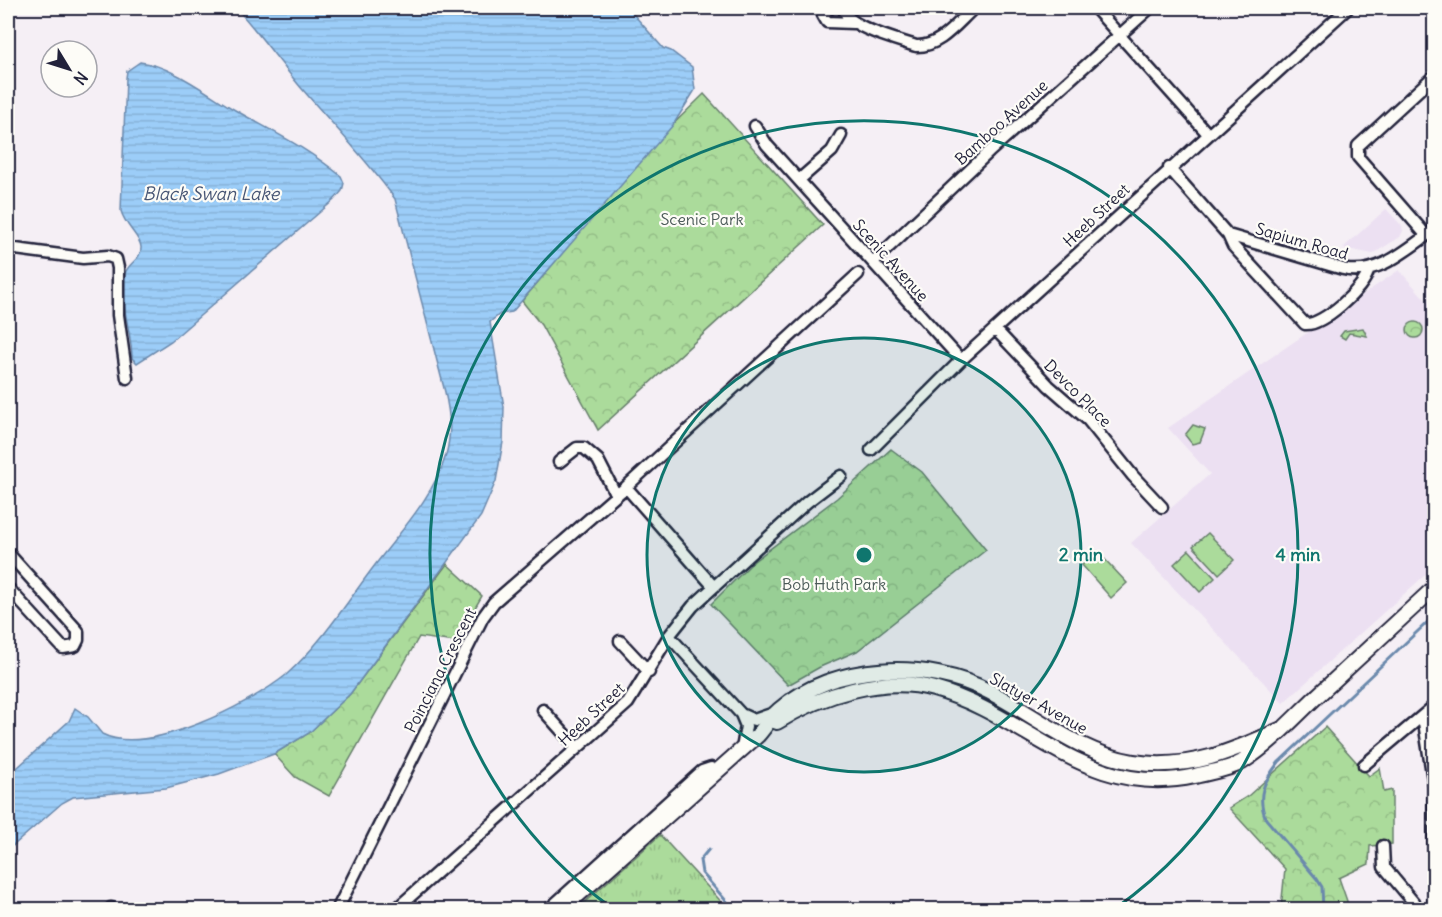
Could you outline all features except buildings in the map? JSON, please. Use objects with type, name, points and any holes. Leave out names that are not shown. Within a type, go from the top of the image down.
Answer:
[{"type":"main road","name":"Slatyer Avenue","points":[[561,909],[758,735],[795,710],[836,695],[867,687],[899,685],[931,688],[1003,719],[1043,745],[1079,762],[1112,774],[1151,780],[1179,779],[1225,769],[1242,762],[1282,729],[1434,588]]},
{"type":"main road","name":"Slatyer Avenue","points":[[758,735],[778,711],[833,680],[873,671],[897,670],[931,673],[989,691],[1085,747],[1131,762],[1191,763],[1217,757],[1282,729]]},
{"type":"street","points":[[829,8],[823,15],[827,22],[853,23],[916,46],[927,46],[938,40],[974,8]]},
{"type":"street","points":[[844,8],[845,14],[853,23]]},
{"type":"street","points":[[1095,8],[1208,134]]},
{"type":"street","name":"Bamboo Avenue","points":[[873,262],[989,152],[1150,8]]},
{"type":"street","name":"Heeb Street","points":[[871,450],[961,360],[1169,168],[1348,8]]},
{"type":"street","points":[[1430,233],[1358,158],[1358,146],[1434,76]]},
{"type":"street","name":"Scenic Avenue","points":[[755,126],[767,145],[961,360]]},
{"type":"street","points":[[799,180],[832,151],[841,135]]},
{"type":"street","name":"Sapium Road","points":[[1169,168],[1228,236],[1233,246],[1305,324],[1316,322],[1355,294],[1367,279],[1368,271]]},
{"type":"street","name":"Sapium Road","points":[[1228,236],[1343,269],[1368,271],[1430,233]]},
{"type":"street","points":[[8,248],[83,258],[108,256],[116,259],[118,268],[117,315],[127,378]]},
{"type":"street","points":[[714,586],[626,487],[858,274]]},
{"type":"street","name":"Devco Place","points":[[995,329],[1049,386],[1088,420],[1133,476],[1162,507]]},
{"type":"street","points":[[559,462],[577,448],[584,448],[598,460],[616,495]]},
{"type":"street","name":"Heeb Street","points":[[395,909],[628,703],[669,636],[693,606],[807,502],[841,476]]},
{"type":"street","name":"Poinciana Crescent","points":[[337,909],[483,617],[508,589],[626,487]]},
{"type":"street","points":[[8,553],[78,631],[75,646],[63,648],[8,588]]},
{"type":"street","points":[[669,636],[741,714],[746,726],[742,749]]},
{"type":"street","points":[[620,641],[649,672]]},
{"type":"street","points":[[1364,765],[1434,705]]},
{"type":"street","points":[[543,710],[577,748]]},
{"type":"street","points":[[741,714],[754,720],[765,718],[778,711]]},
{"type":"street","points":[[1423,716],[1434,786],[1434,909]]},
{"type":"street","points":[[548,909],[702,771],[711,768],[715,773]]},
{"type":"street","points":[[1383,846],[1383,867],[1420,909]]},
{"type":"shaded area","points":[[1386,209],[1402,226],[1403,231],[1400,237],[1373,254],[1343,248]]},
{"type":"shaded area","points":[[1399,270],[1434,309],[1434,567],[1283,703],[1131,543],[1210,474],[1168,428]]},
{"type":"green space","name":"Scenic Park","points":[[704,94],[823,225],[598,430],[541,325],[522,301],[660,137]]},
{"type":"green space","points":[[1415,322],[1423,330],[1415,338],[1407,330]]},
{"type":"green space","points":[[1363,328],[1367,336],[1349,333],[1345,339],[1340,336],[1344,331]]},
{"type":"green space","points":[[1193,425],[1205,429],[1200,442],[1192,444],[1185,435]]},
{"type":"green space","name":"Bob Huth Park","points":[[891,449],[922,472],[986,550],[857,651],[820,667],[788,685],[711,604],[754,561],[837,498]]},
{"type":"green space","points":[[1208,533],[1234,560],[1219,574],[1193,546]]},
{"type":"green space","points":[[1189,550],[1215,578],[1200,592],[1174,564]]},
{"type":"green space","points":[[1097,551],[1127,583],[1111,598],[1082,565]]},
{"type":"green space","points":[[447,564],[482,596],[455,642],[419,637],[329,796],[295,777],[274,754],[309,733],[350,694]]},
{"type":"green space","points":[[1325,727],[1369,776],[1380,768],[1384,792],[1392,790],[1392,844],[1370,846],[1369,864],[1339,878],[1347,901],[1346,909],[1281,909],[1285,869],[1229,808],[1248,796]]},
{"type":"green space","points":[[660,835],[728,909],[577,909]]},
{"type":"water","points":[[236,8],[628,8],[663,48],[671,51],[692,67],[695,90],[673,125],[512,312],[500,314],[490,322],[504,407],[503,442],[496,481],[481,516],[350,694],[309,733],[274,754],[219,774],[166,788],[73,797],[62,803],[8,850],[8,776],[69,721],[75,708],[88,717],[102,734],[121,739],[145,739],[197,724],[270,687],[310,651],[332,624],[424,501],[446,455],[450,431],[447,400],[395,199]]},
{"type":"water","name":"Black Swan Lake","points":[[140,62],[152,64],[176,74],[289,140],[341,176],[344,183],[342,191],[334,200],[171,341],[137,363],[132,358],[123,285],[126,270],[139,255],[141,247],[121,211],[126,78],[127,71]]},
{"type":"waterway","points":[[1323,910],[1322,887],[1317,879],[1266,819],[1262,803],[1263,789],[1279,762],[1434,616]]},
{"type":"waterway","points":[[709,849],[700,860],[702,873],[734,910]]}]
